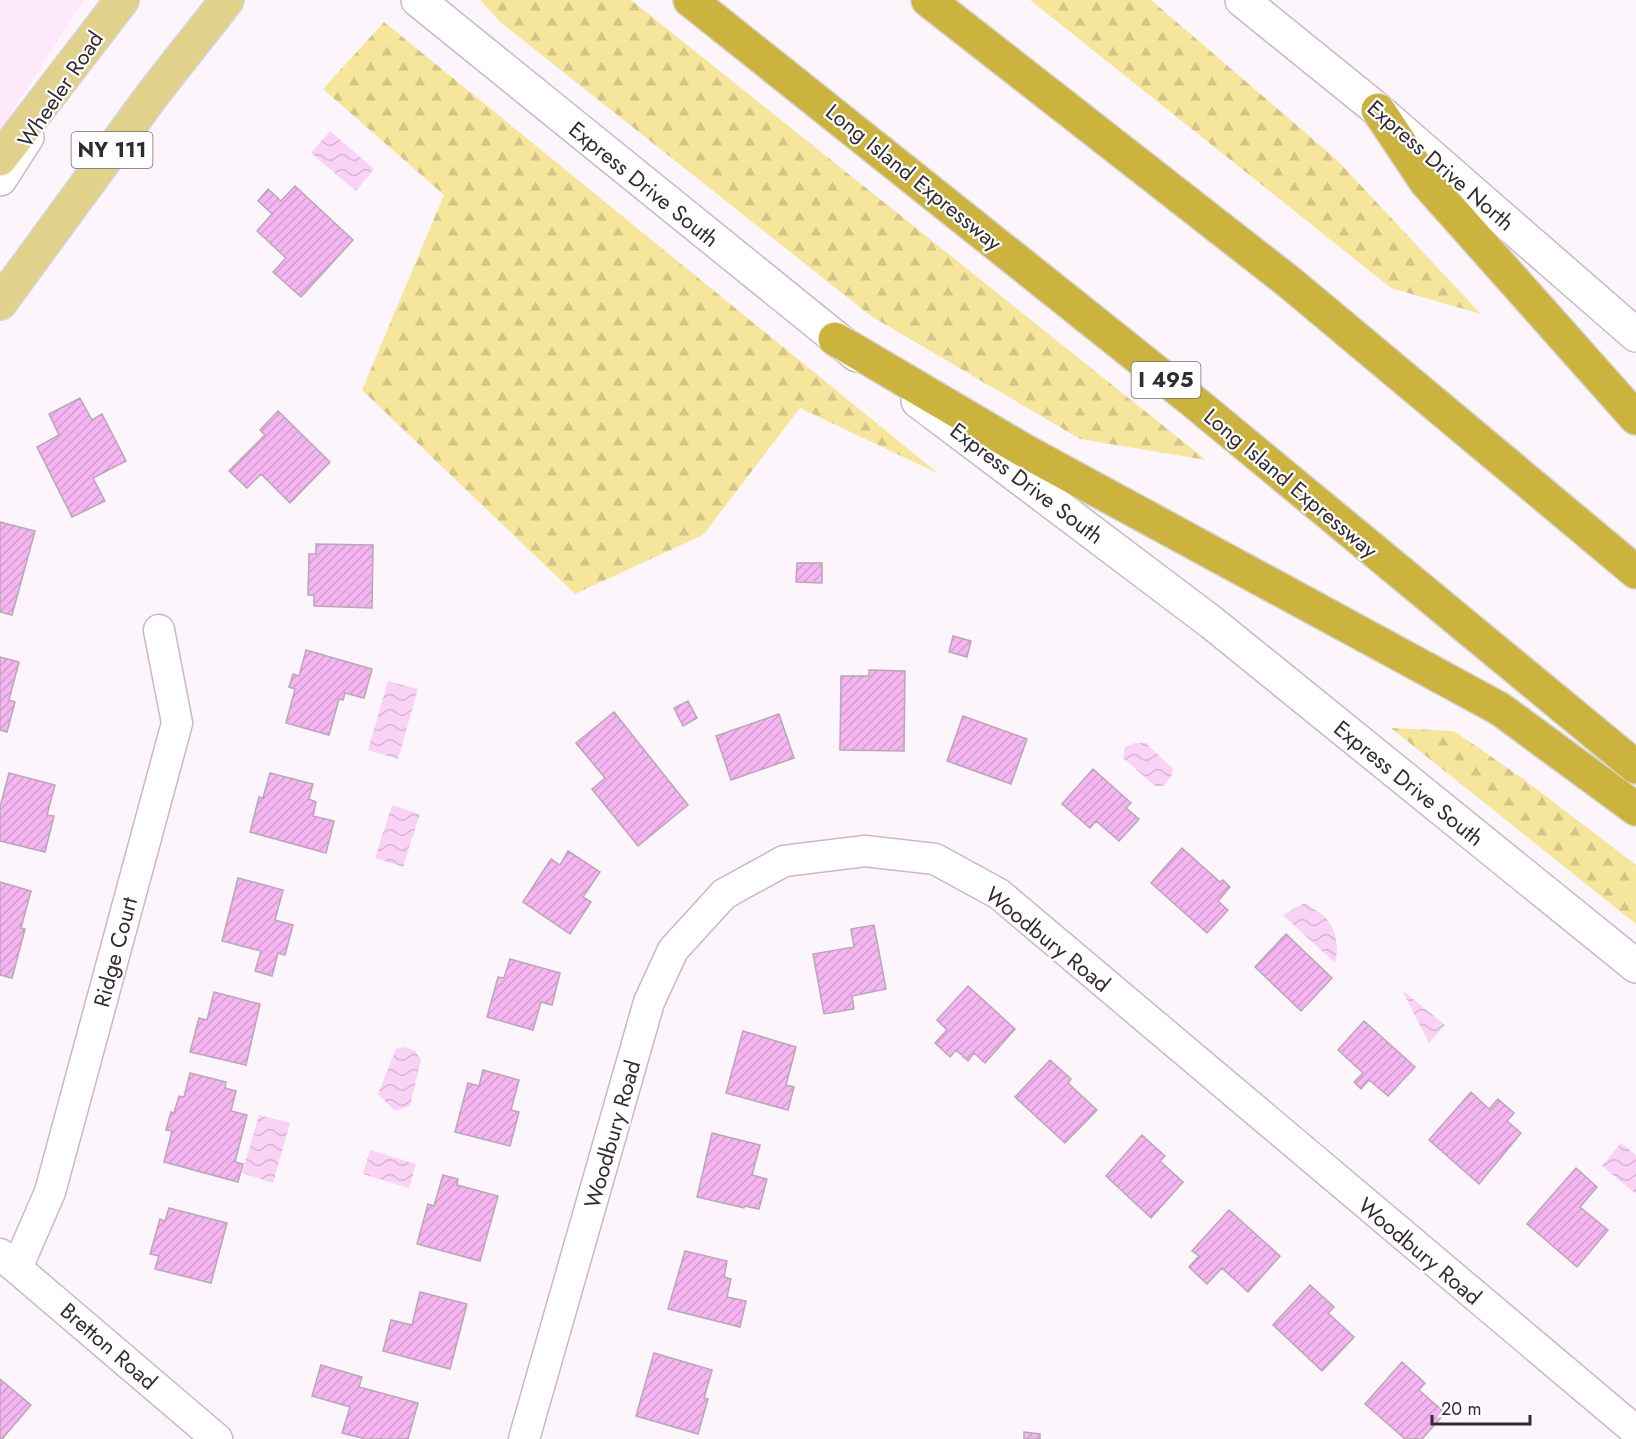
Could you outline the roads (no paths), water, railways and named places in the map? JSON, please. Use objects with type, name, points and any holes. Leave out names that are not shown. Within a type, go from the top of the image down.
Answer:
[{"type":"highway","name":"Long Island Expressway","points":[[690,0],[1193,401],[1636,767]]},
{"type":"highway","points":[[928,0],[1289,282],[1636,572]]},
{"type":"highway","points":[[1378,110],[1426,182],[1636,418]]},
{"type":"highway","points":[[835,339],[1025,451],[1500,709],[1636,809]]},
{"type":"main road","name":"Wheeler Road","points":[[0,179],[93,38],[122,0]]},
{"type":"main road","name":"NY 111","points":[[0,303],[153,94],[227,0]]},
{"type":"main road","name":"Express Drive South","points":[[418,0],[835,339],[1211,622],[1636,966]]},
{"type":"main road","name":"Express Drive North","points":[[1242,0],[1378,110],[1636,335]]},
{"type":"main road","points":[[0,159],[93,38]]},
{"type":"street","name":"Ridge Court","points":[[9,1261],[50,1192],[177,723],[159,630]]},
{"type":"street","name":"Woodbury Road","points":[[524,1439],[649,1002],[673,950],[724,894],[784,861],[865,851],[935,860],[999,894],[1636,1431]]},
{"type":"street","name":"Bretton Road","points":[[9,1261],[217,1439]]},
{"type":"water","points":[[330,131],[374,169],[356,191],[311,153]]},
{"type":"water","points":[[388,681],[418,689],[398,759],[368,750]]},
{"type":"water","points":[[1135,743],[1146,743],[1173,769],[1171,777],[1164,786],[1155,786],[1123,758],[1125,747]]},
{"type":"water","points":[[392,805],[420,814],[403,867],[375,858]]},
{"type":"water","points":[[1305,903],[1325,917],[1332,928],[1337,945],[1335,963],[1283,915]]},
{"type":"water","points":[[1402,990],[1445,1025],[1429,1043]]},
{"type":"water","points":[[405,1047],[415,1051],[421,1060],[410,1106],[395,1111],[378,1094],[396,1049]]},
{"type":"water","points":[[259,1115],[290,1123],[273,1183],[242,1173]]},
{"type":"water","points":[[1621,1143],[1636,1155],[1636,1194],[1602,1166]]},
{"type":"water","points":[[370,1150],[416,1164],[409,1188],[363,1174]]}]
